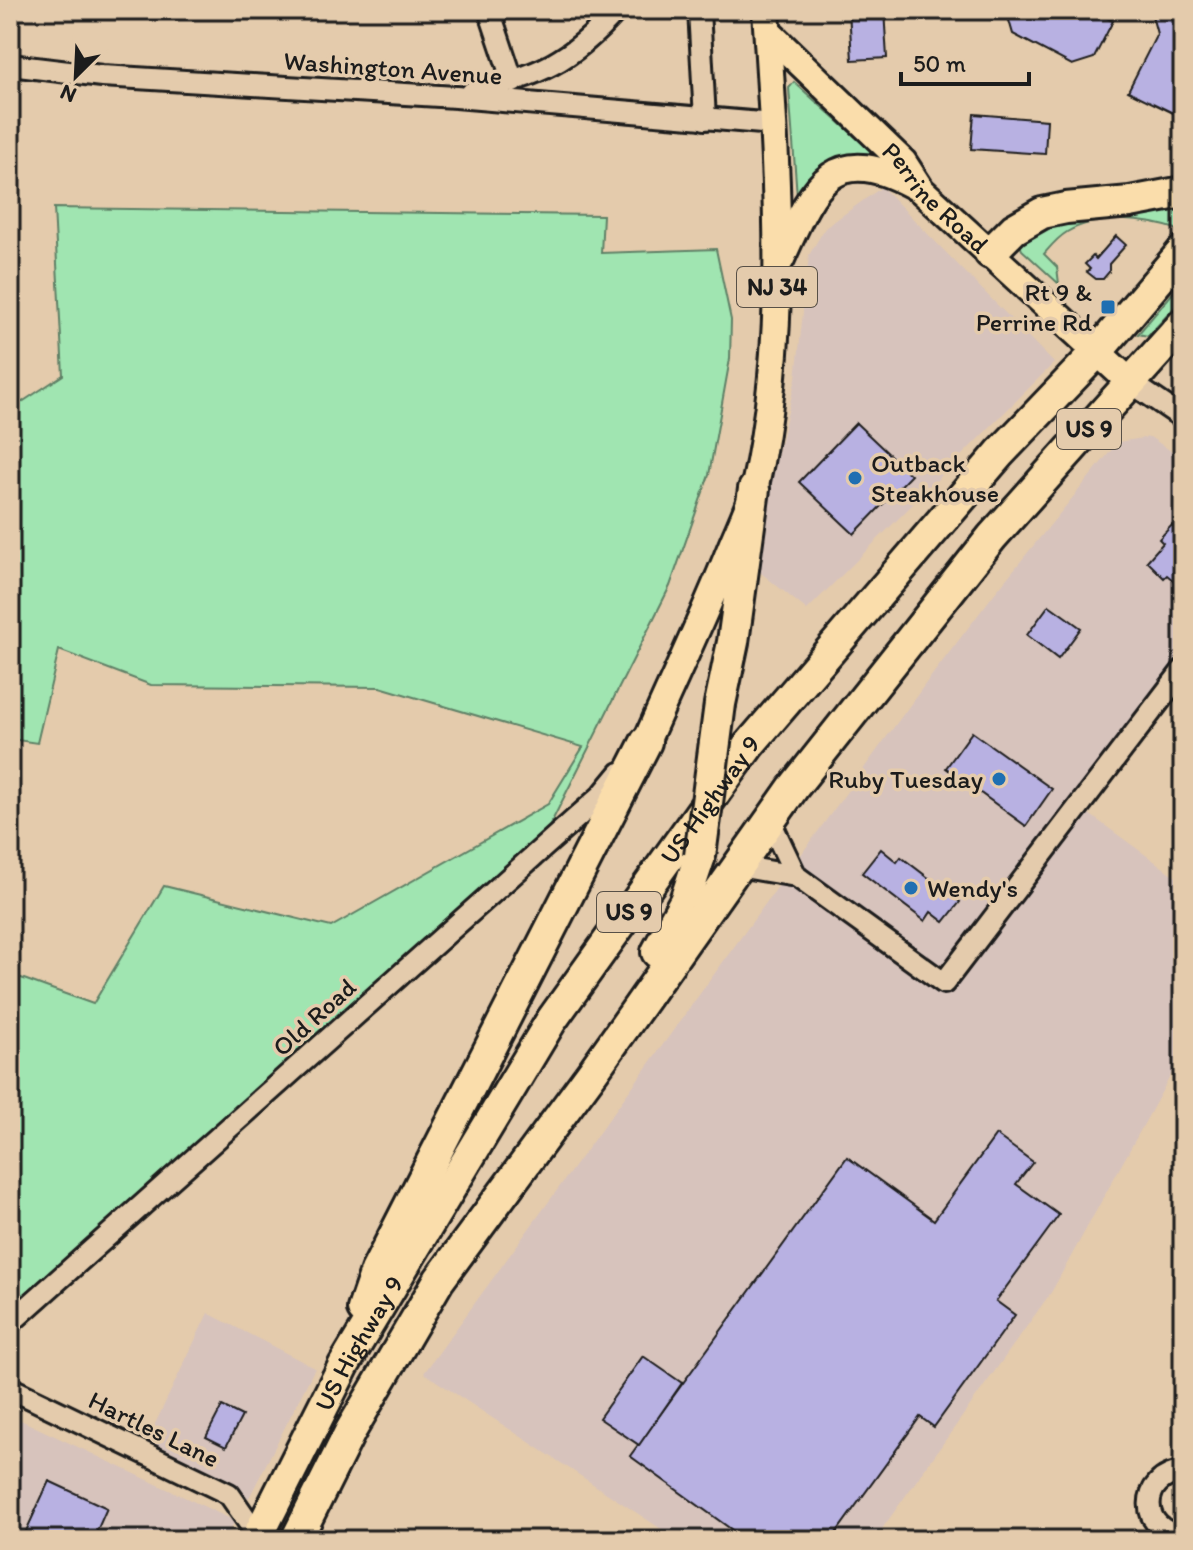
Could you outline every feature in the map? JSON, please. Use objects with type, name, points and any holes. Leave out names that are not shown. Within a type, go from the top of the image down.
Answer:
[{"type":"highway","points":[[990,253],[1014,229],[1042,213],[1183,192]]},
{"type":"highway","name":"US Highway 9","points":[[257,1538],[344,1365],[551,1021],[749,745],[1000,453],[1097,352],[1183,251]]},
{"type":"highway","name":"US Highway 9","points":[[301,1539],[350,1432],[439,1280],[594,1070],[770,821],[992,537],[1183,324]]},
{"type":"highway","points":[[594,1070],[685,901],[700,856],[754,489]]},
{"type":"highway","points":[[344,1365],[376,1271],[646,742]]},
{"type":"main road","name":"NJ 34","points":[[754,489],[771,382],[778,266],[767,21]]},
{"type":"main road","name":"Perrine Road","points":[[767,21],[903,162],[921,190],[1130,382]]},
{"type":"main road","points":[[778,266],[813,193],[829,176],[845,167],[865,166],[893,174],[921,190]]},
{"type":"main road","points":[[646,742],[723,569],[754,489]]},
{"type":"street","points":[[489,10],[513,82]]},
{"type":"street","points":[[456,97],[513,82],[563,61],[596,34],[617,10]]},
{"type":"street","points":[[699,10],[705,119]]},
{"type":"street","name":"Washington Avenue","points":[[10,65],[102,76],[456,97],[774,124]]},
{"type":"street","name":"Perrine Road","points":[[1130,382],[1183,418]]},
{"type":"street","points":[[738,866],[796,876],[944,983],[1183,670]]},
{"type":"street","name":"Old Road","points":[[10,1323],[601,796],[646,742]]},
{"type":"street","points":[[770,821],[796,876]]},
{"type":"street","name":"Hartles Lane","points":[[10,1388],[229,1494],[257,1538]]},
{"type":"street","points":[[1183,1472],[1168,1475],[1157,1482],[1149,1500],[1155,1522],[1162,1529],[1183,1535]]},
{"type":"shaded area","points":[[882,187],[1054,363],[807,610],[751,565],[796,378],[809,255],[825,228]]},
{"type":"shaded area","points":[[1150,437],[1183,459],[1183,674],[1074,803],[1183,882],[1183,1053],[1052,1291],[874,1540],[678,1540],[424,1373],[994,594],[1118,442]]},
{"type":"shaded area","points":[[208,1313],[315,1368],[249,1498],[144,1447]]},
{"type":"shaded area","points":[[10,1415],[235,1521],[225,1540],[10,1540]]},
{"type":"green space","points":[[794,82],[878,157],[865,156],[797,196],[789,88]]},
{"type":"green space","points":[[1183,202],[1183,224],[1179,230],[1152,223],[1107,220],[1079,226],[1063,234],[1044,254],[1057,267],[1059,284],[1020,245],[1034,226]]},
{"type":"green space","points":[[54,208],[603,215],[601,253],[716,249],[731,320],[730,359],[709,475],[670,586],[534,857],[10,1312],[10,974],[93,1004],[164,886],[331,927],[548,804],[583,747],[380,687],[151,685],[59,650],[37,743],[10,739],[10,410],[63,375]]},
{"type":"green space","points":[[1183,281],[1183,298],[1148,336],[1138,334]]},
{"type":"building","points":[[849,10],[884,10],[887,58],[852,60]]},
{"type":"building","points":[[1006,10],[1091,10],[1113,21],[1094,58],[1072,65],[1013,34]]},
{"type":"building","points":[[1147,10],[1183,10],[1183,99],[1175,114],[1128,91],[1157,34],[1151,12]]},
{"type":"building","points":[[974,114],[1047,120],[1045,154],[971,149]]},
{"type":"building","points":[[1116,236],[1126,245],[1109,264],[1109,272],[1103,279],[1096,279],[1087,272],[1090,269],[1085,264],[1093,256],[1096,259]]},
{"type":"building","name":"Outback Steakhouse","points":[[856,423],[911,475],[854,534],[799,482]]},
{"type":"building","points":[[1183,522],[1183,580],[1179,585],[1167,575],[1164,578],[1147,561],[1163,543],[1159,539],[1172,525],[1177,529]]},
{"type":"building","points":[[1049,605],[1081,628],[1058,659],[1027,635]]},
{"type":"building","name":"Ruby Tuesday","points":[[972,732],[1052,789],[1026,826],[946,768]]},
{"type":"building","name":"Wendy's","points":[[881,849],[897,862],[901,857],[960,902],[944,922],[931,912],[925,921],[862,873]]},
{"type":"building","points":[[996,1135],[1033,1162],[1016,1184],[1059,1215],[996,1301],[1015,1315],[934,1427],[920,1417],[831,1540],[746,1540],[630,1456],[847,1157],[934,1220]]},
{"type":"building","points":[[643,1356],[682,1383],[639,1445],[599,1418]]},
{"type":"building","points":[[222,1406],[242,1416],[226,1447],[206,1437]]},
{"type":"building","points":[[49,1481],[107,1508],[93,1540],[22,1540]]},
{"type":"place","name":"Rt 9 & Perrine Rd","points":[[1108,307]]},
{"type":"place","name":"Outback Steakhouse","points":[[855,478]]},
{"type":"place","name":"Ruby Tuesday","points":[[999,779]]},
{"type":"place","name":"Wendy's","points":[[911,888]]}]
